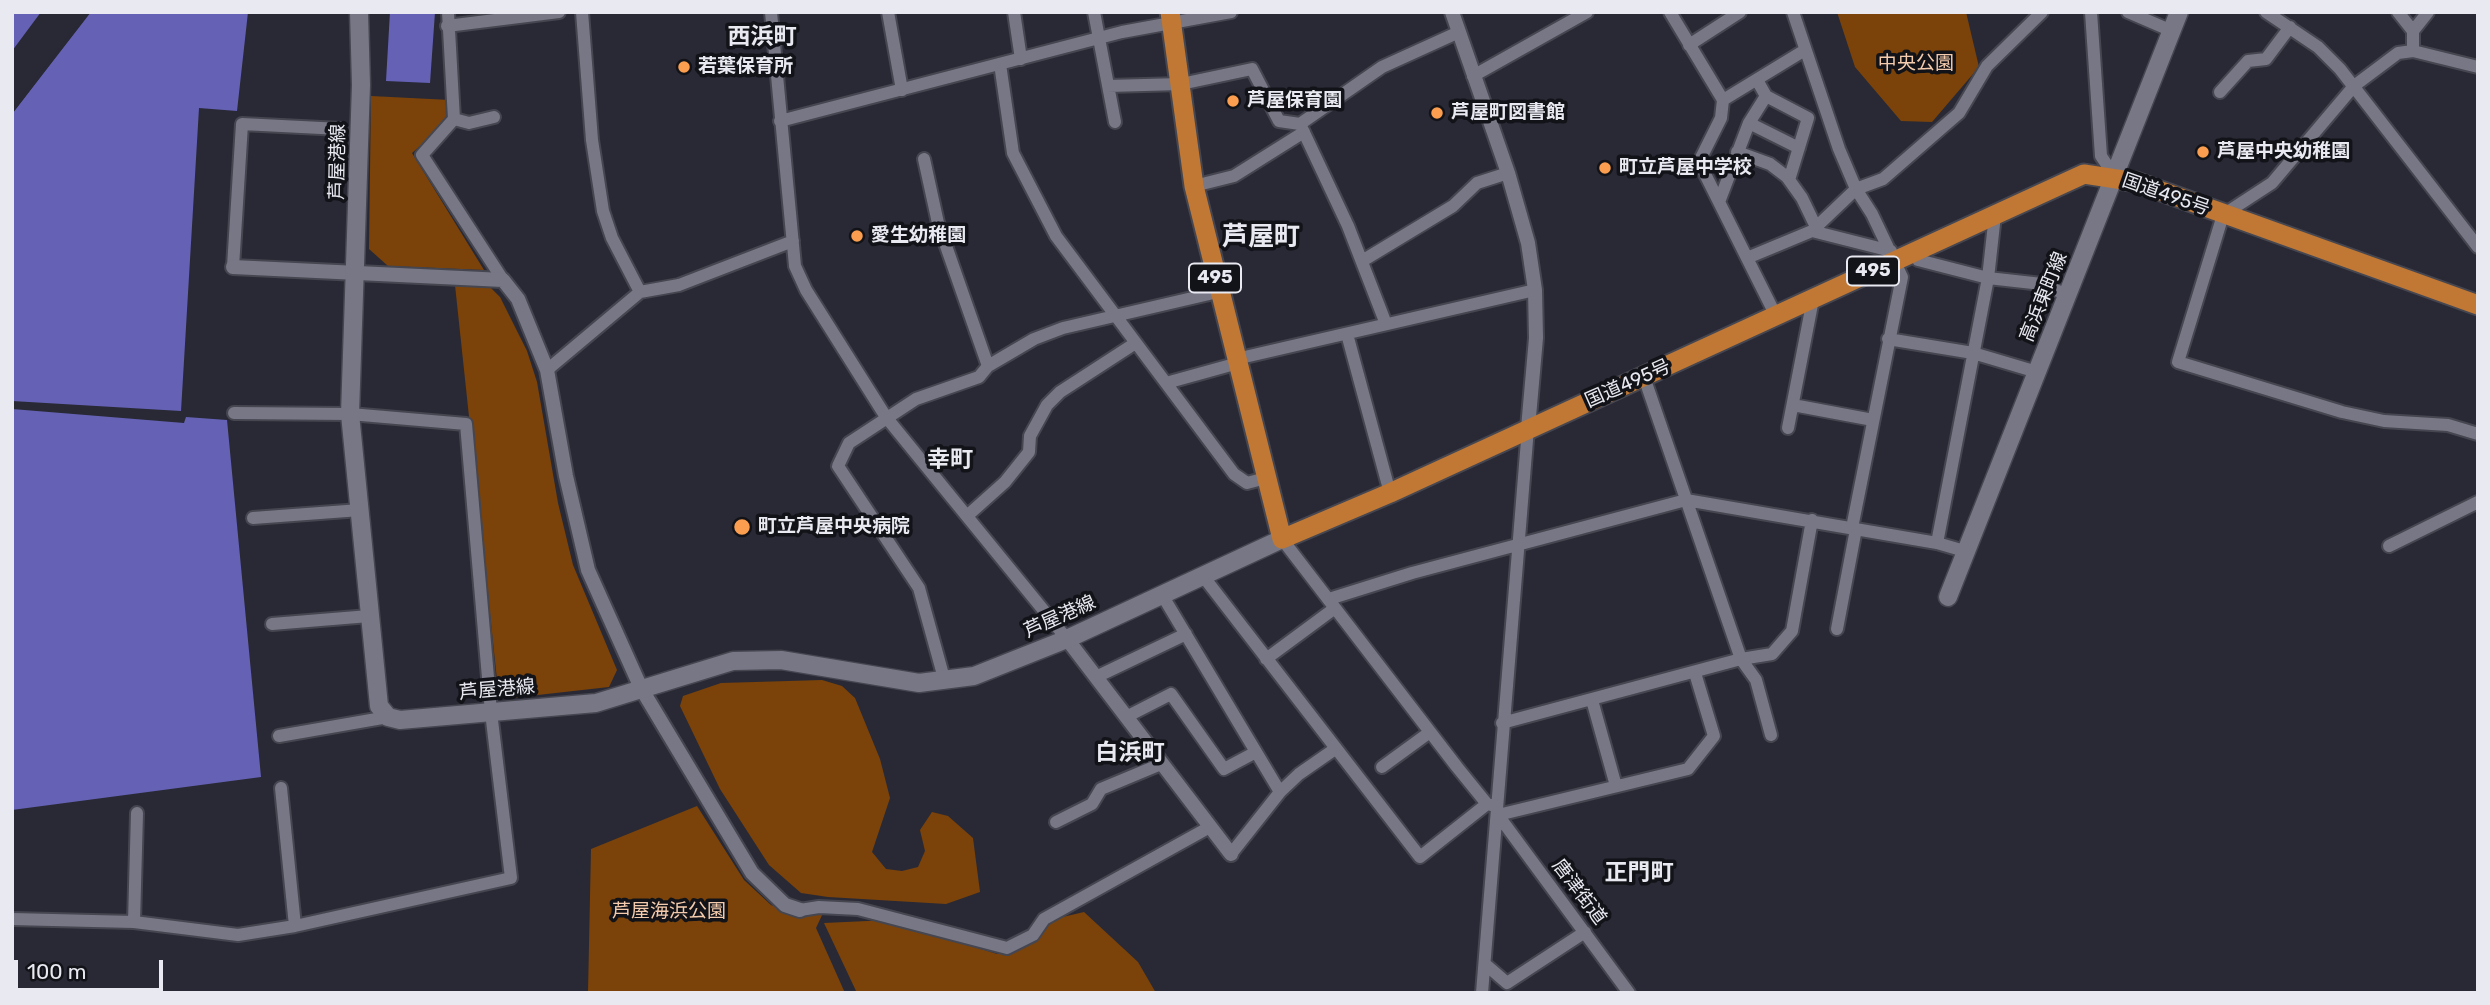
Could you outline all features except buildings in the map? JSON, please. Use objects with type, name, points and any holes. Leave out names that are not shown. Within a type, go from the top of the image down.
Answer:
[{"type":"highway","name":"495","points":[[1171,17],[1194,186],[1218,292],[1282,539]]},
{"type":"highway","name":"国道495号","points":[[1282,539],[1390,493],[1813,299],[1894,255],[1914,251],[2084,174],[2115,177],[2478,305]]},
{"type":"main road","name":"芦屋港線","points":[[359,12],[356,271],[350,414],[379,706],[388,717],[400,720],[596,703],[733,661],[760,659],[782,660],[888,680],[945,682],[974,676],[1067,639],[1282,539]]},
{"type":"main road","name":"高浜東町線","points":[[1948,597],[2179,12]]},
{"type":"street","points":[[559,12],[448,19],[454,119],[422,155],[518,299],[547,370],[566,476],[588,570],[641,688],[752,873],[785,905],[800,910],[819,906],[858,909],[1007,948],[1033,934],[1044,919],[1208,828]]},
{"type":"street","points":[[582,12],[592,140],[603,211],[612,238],[640,292]]},
{"type":"street","points":[[771,12],[795,266],[806,289],[886,417],[1067,639],[1208,828],[1231,854],[1280,792],[1299,774],[1335,749]]},
{"type":"street","points":[[888,12],[902,90]]},
{"type":"street","points":[[1014,12],[1021,59]]},
{"type":"street","points":[[1094,12],[1115,122]]},
{"type":"street","points":[[780,121],[1171,17],[1231,12]]},
{"type":"street","points":[[1452,12],[1508,173],[1528,243],[1535,290],[1536,338],[1495,808],[1482,993]]},
{"type":"street","points":[[1473,76],[1587,12]]},
{"type":"street","points":[[1670,12],[1723,100],[1721,118],[1699,162],[1776,316]]},
{"type":"street","points":[[1689,45],[1740,12]]},
{"type":"street","points":[[1793,12],[1856,189],[1894,255],[1902,277],[1873,420],[1837,629]]},
{"type":"street","points":[[1747,258],[1814,229],[1856,189],[1883,179],[1959,113],[1987,66],[2042,12]]},
{"type":"street","points":[[2091,12],[2101,156],[2115,177]]},
{"type":"street","points":[[2128,12],[2172,31]]},
{"type":"street","points":[[2266,12],[2318,47],[2354,86],[2478,247]]},
{"type":"street","points":[[2398,12],[2413,31]]},
{"type":"street","points":[[2413,51],[2413,31],[2428,12]]},
{"type":"street","points":[[2220,92],[2248,61],[2266,59],[2290,27]]},
{"type":"street","points":[[1194,186],[1234,176],[1382,67],[1459,32]]},
{"type":"street","points":[[1723,100],[1805,50]]},
{"type":"street","points":[[2478,67],[2413,51],[2391,57],[2354,86],[2272,183],[2223,215],[2178,362],[2342,412],[2384,421],[2448,425],[2478,434]]},
{"type":"street","points":[[1000,64],[1013,153],[1056,236],[1134,344],[1241,481],[1247,483],[1266,478]]},
{"type":"street","points":[[1108,86],[1181,84],[1252,69],[1279,121],[1302,128],[1362,261],[1386,324]]},
{"type":"street","points":[[1757,80],[1766,96],[1808,118],[1789,180]]},
{"type":"street","points":[[1719,202],[1749,123],[1766,96]]},
{"type":"street","points":[[454,119],[469,122],[494,117]]},
{"type":"street","points":[[1749,123],[1799,148]]},
{"type":"street","points":[[341,129],[242,124],[233,267],[503,280]]},
{"type":"street","points":[[1737,152],[1770,164],[1789,180],[1814,229],[1894,255]]},
{"type":"street","points":[[924,159],[937,223],[988,366]]},
{"type":"street","points":[[1362,261],[1453,206],[1477,184],[1508,173]]},
{"type":"street","points":[[1937,543],[1988,278],[1995,215]]},
{"type":"street","points":[[547,370],[640,292],[679,285],[793,241]]},
{"type":"street","points":[[1914,251],[1918,260],[1988,278],[2042,284],[2067,295]]},
{"type":"street","points":[[1166,383],[1231,365],[1236,359],[1535,290]]},
{"type":"street","points":[[945,682],[919,588],[838,466],[849,443],[916,399],[979,377],[988,366],[1034,339],[1113,316],[1171,305],[1218,292]]},
{"type":"street","points":[[1788,428],[1813,299]]},
{"type":"street","points":[[1347,334],[1390,493]]},
{"type":"street","points":[[1888,339],[1973,352],[2037,372]]},
{"type":"street","points":[[967,516],[1005,482],[1029,453],[1030,436],[1047,405],[1060,392],[1134,344]]},
{"type":"street","points":[[1644,377],[1741,659],[1755,680],[1771,735]]},
{"type":"street","points":[[1793,405],[1873,420]]},
{"type":"street","points":[[12,919],[134,922],[239,935],[295,926],[511,878],[491,712],[466,424],[350,414],[234,413]]},
{"type":"street","points":[[1266,659],[1332,604],[1412,573],[1686,500],[1937,543],[1968,552]]},
{"type":"street","points":[[2389,546],[2478,502]]},
{"type":"street","points":[[253,518],[360,510]]},
{"type":"street","points":[[1503,723],[1741,659],[1772,654],[1792,631],[1812,520]]},
{"type":"street","name":"唐津街道","points":[[1282,539],[1430,732],[1495,808],[1629,993]]},
{"type":"street","points":[[1203,576],[1420,858],[1495,808],[1616,786],[1688,768],[1714,736],[1695,673]]},
{"type":"street","points":[[1161,593],[1280,792]]},
{"type":"street","points":[[272,624],[369,616]]},
{"type":"street","points":[[1096,677],[1186,634]]},
{"type":"street","points":[[1126,717],[1171,694],[1224,769],[1256,752]]},
{"type":"street","points":[[1592,700],[1616,786]]},
{"type":"street","points":[[279,736],[388,717]]},
{"type":"street","points":[[1382,767],[1430,732]]},
{"type":"street","points":[[1056,822],[1092,804],[1101,789],[1161,764]]},
{"type":"street","points":[[282,788],[295,926]]},
{"type":"street","points":[[134,922],[137,813]]},
{"type":"street","points":[[1485,964],[1507,983],[1585,932]]},
{"type":"green space","name":"中央公園","points":[[1837,12],[1966,12],[1979,67],[1932,122],[1901,121],[1855,67]]},
{"type":"green space","points":[[371,96],[450,100],[451,119],[412,153],[484,270],[388,266],[369,249]]},
{"type":"green space","points":[[455,285],[490,287],[500,297],[527,351],[537,382],[558,503],[573,565],[617,670],[609,687],[511,698],[498,689]]},
{"type":"green space","points":[[822,680],[842,686],[855,698],[880,759],[890,798],[872,852],[886,869],[902,871],[918,867],[925,851],[920,830],[932,812],[948,816],[973,838],[980,892],[946,904],[828,897],[801,893],[769,865],[720,789],[680,706],[683,696],[721,683]]},
{"type":"green space","name":"芦屋海浜公園","points":[[697,806],[744,880],[771,905],[803,917],[823,913],[816,928],[845,993],[588,993],[591,849]]},
{"type":"green space","points":[[1084,912],[1138,962],[1156,993],[857,993],[824,923],[889,920],[997,954],[1014,951],[1050,920]]},
{"type":"shaded area","points":[[12,12],[41,12],[12,51]]},
{"type":"shaded area","points":[[91,12],[248,12],[237,111],[199,108],[181,411],[12,401],[12,114]]},
{"type":"shaded area","points":[[390,12],[435,12],[430,83],[386,81]]},
{"type":"shaded area","points":[[12,409],[184,423],[186,417],[227,420],[261,777],[12,810]]},
{"type":"pier","points":[[87,12],[90,12],[12,114],[12,109]]},
{"type":"place","name":"若葉保育所","points":[[684,67]]},
{"type":"place","name":"芦屋保育園","points":[[1233,101]]},
{"type":"place","name":"芦屋町図書館","points":[[1437,113]]},
{"type":"place","name":"芦屋中央幼稚園","points":[[2203,152]]},
{"type":"place","name":"町立芦屋中学校","points":[[1605,168]]},
{"type":"place","name":"愛生幼稚園","points":[[857,236]]},
{"type":"place","name":"町立芦屋中央病院","points":[[742,527]]},
{"type":"district","name":"西浜町","points":[[762,37]]},
{"type":"district","name":"芦屋町","points":[[1261,237]]},
{"type":"district","name":"幸町","points":[[950,460]]},
{"type":"district","name":"白浜町","points":[[1130,753]]},
{"type":"district","name":"正門町","points":[[1639,873]]}]
